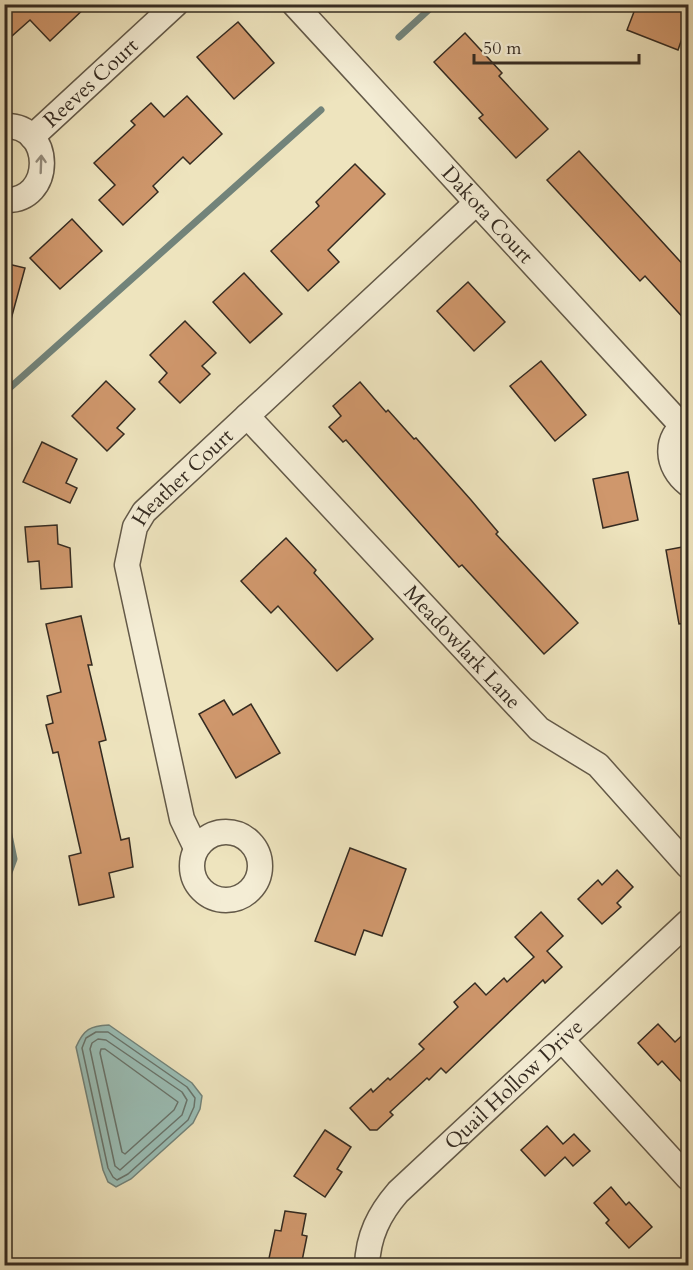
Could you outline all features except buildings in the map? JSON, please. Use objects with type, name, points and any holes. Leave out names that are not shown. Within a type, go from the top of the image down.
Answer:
[{"type":"street","name":"Reeves Court","points":[[32,137],[176,4]]},
{"type":"street","name":"Dakota Court","points":[[294,4],[685,424],[674,435],[670,446],[670,457],[673,468],[688,484]]},
{"type":"street","name":"Reeves Court","points":[[4,126],[22,129],[32,137],[39,146],[43,158],[42,170],[31,191],[21,197],[4,200]]},
{"type":"street","name":"Heather Court","points":[[196,848],[182,819],[127,565],[135,527],[144,513],[476,202]]},
{"type":"street","name":"Meadowlark Lane","points":[[247,416],[539,729],[598,765],[688,866]]},
{"type":"street","name":"Quail Hollow Drive","points":[[367,1266],[371,1236],[386,1205],[688,922]]},
{"type":"street","points":[[561,1040],[688,1178]]},
{"type":"water","points":[[109,1025],[192,1083],[202,1096],[200,1109],[193,1123],[131,1179],[116,1187],[108,1182],[103,1170],[76,1047],[88,1030],[97,1026]]},
{"type":"waterway","points":[[399,37],[435,4]]},
{"type":"waterway","points":[[4,393],[321,110]]},
{"type":"waterway","points":[[4,811],[14,859],[4,886]]}]
